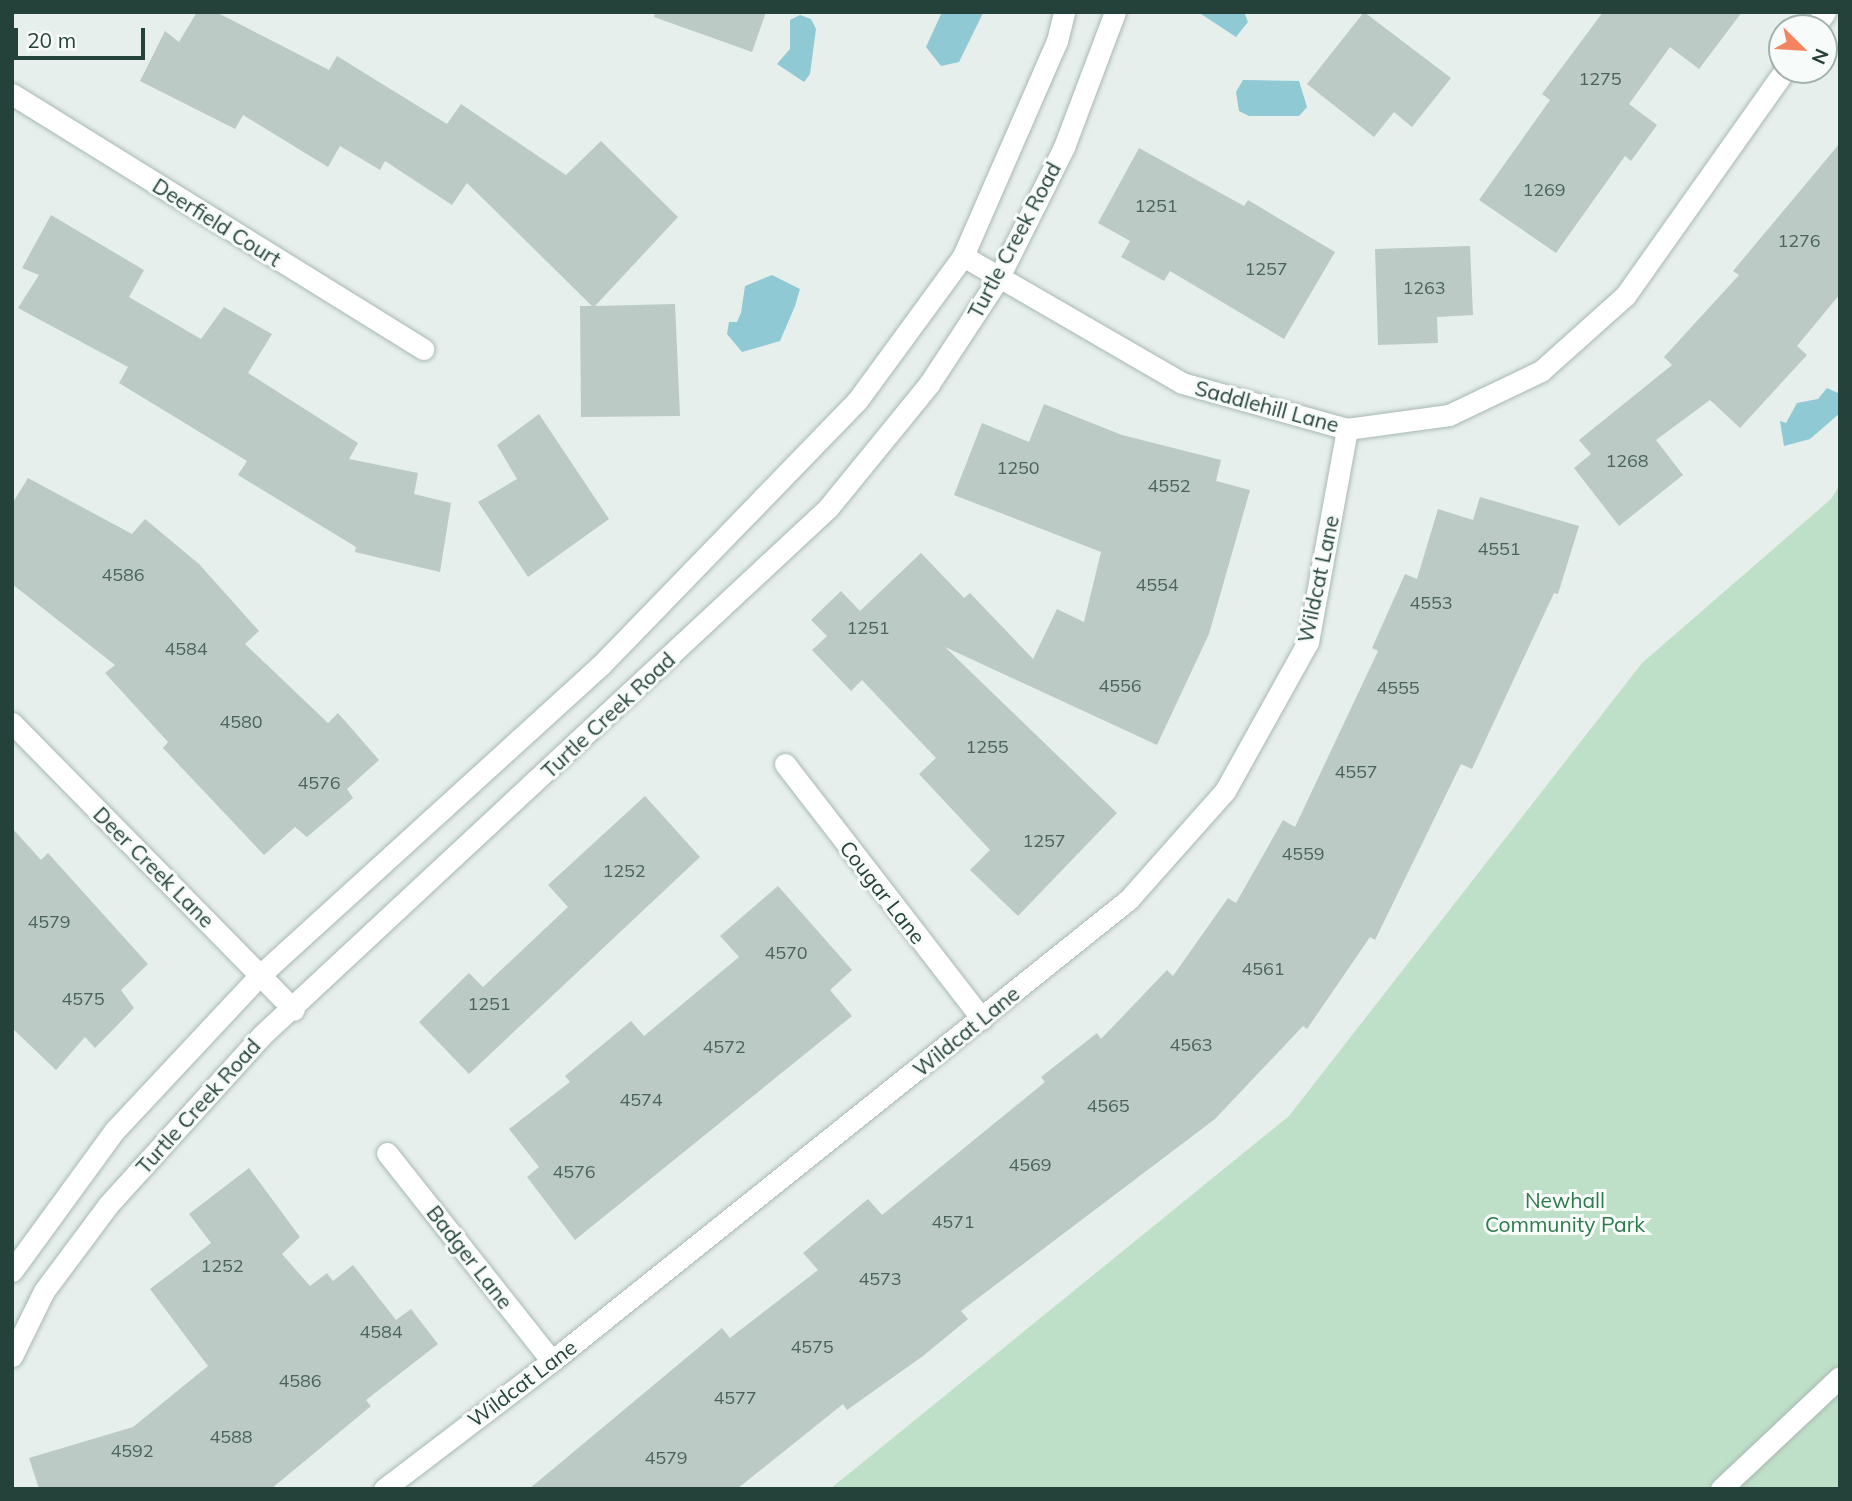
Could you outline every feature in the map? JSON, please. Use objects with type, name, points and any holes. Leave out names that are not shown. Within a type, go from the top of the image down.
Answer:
[{"type":"street","name":"Turtle Creek Road","points":[[12,1271],[115,1130],[258,976],[600,666],[857,401],[963,256],[1057,41],[1064,12]]},
{"type":"street","name":"Turtle Creek Road","points":[[12,1356],[44,1291],[108,1205],[261,1036],[294,1010],[828,508],[929,384],[998,279],[1064,147],[1115,12]]},
{"type":"street","name":"Saddlehill Lane","points":[[963,256],[998,279],[1182,383],[1347,429],[1449,415],[1541,372],[1625,296],[1775,84]]},
{"type":"street","name":"Deerfield Court","points":[[12,94],[423,349]]},
{"type":"street","name":"Wildcat Lane","points":[[384,1489],[552,1362],[1129,899],[1225,792],[1308,642],[1347,429]]},
{"type":"street","name":"Deer Creek Lane","points":[[12,723],[294,1010]]},
{"type":"street","name":"Cougar Lane","points":[[785,764],[982,1019]]},
{"type":"street","name":"Badger Lane","points":[[387,1153],[552,1362]]},
{"type":"street","points":[[1721,1489],[1840,1377]]},
{"type":"green space","name":"Newhall Community Park","points":[[1840,484],[1840,1489],[830,1489],[1289,1116],[1642,663],[1831,499]]},
{"type":"water","points":[[942,12],[983,13],[959,62],[941,66],[926,47]]},
{"type":"water","points":[[1198,12],[1244,12],[1248,22],[1236,37]]},
{"type":"water","points":[[800,15],[811,19],[816,29],[810,74],[804,82],[777,64],[790,49],[790,20]]},
{"type":"water","points":[[1243,80],[1299,81],[1307,107],[1299,116],[1249,116],[1239,111],[1236,92]]},
{"type":"water","points":[[772,275],[800,289],[795,306],[780,341],[742,352],[727,334],[729,322],[737,322],[741,313],[745,286]]},
{"type":"water","points":[[1827,388],[1840,394],[1840,413],[1810,439],[1784,446],[1780,421],[1786,423],[1797,403],[1818,399]]},
{"type":"building","points":[[197,12],[216,12],[329,70],[337,56],[447,124],[461,104],[566,175],[601,141],[678,217],[595,306],[675,304],[680,416],[581,417],[580,306],[592,306],[467,183],[452,205],[385,161],[380,170],[340,146],[328,167],[243,115],[235,129],[140,81],[165,31],[179,42]]},
{"type":"building","points":[[655,12],[766,12],[752,52],[654,17]]},
{"type":"building","points":[[1364,12],[1451,78],[1412,127],[1394,112],[1374,137],[1307,84]]},
{"type":"building","points":[[1603,12],[1742,12],[1699,69],[1670,47],[1629,104],[1657,125],[1631,161],[1625,156],[1556,253],[1479,200],[1550,100],[1542,94]]},
{"type":"building","points":[[1840,143],[1840,294],[1797,346],[1807,355],[1740,428],[1710,400],[1656,440],[1683,475],[1619,526],[1574,468],[1591,454],[1579,440],[1672,365],[1664,357],[1739,275],[1733,271]]},
{"type":"building","points":[[1139,148],[1244,206],[1248,200],[1335,252],[1284,339],[1170,271],[1164,281],[1121,257],[1130,241],[1098,223]]},
{"type":"building","points":[[51,215],[144,270],[129,297],[201,339],[224,307],[272,334],[248,373],[358,443],[349,459],[418,473],[414,494],[451,503],[440,572],[355,552],[356,547],[238,475],[247,461],[119,383],[128,367],[18,308],[39,275],[22,268]]},
{"type":"building","points":[[1470,246],[1473,315],[1437,317],[1438,343],[1378,345],[1375,249]]},
{"type":"building","points":[[1044,404],[1122,435],[1221,460],[1216,481],[1250,490],[1209,634],[1157,745],[945,647],[1117,813],[1018,916],[970,870],[990,850],[919,774],[936,758],[862,680],[851,691],[812,650],[827,636],[811,620],[841,591],[860,611],[921,553],[964,598],[970,593],[1033,659],[1057,609],[1084,622],[1101,552],[954,495],[982,423],[1029,442]]},
{"type":"building","points":[[539,414],[609,519],[528,577],[478,502],[517,479],[497,445]]},
{"type":"building","points":[[28,478],[132,534],[145,519],[199,564],[259,631],[245,644],[328,723],[338,713],[379,760],[347,789],[353,798],[307,837],[295,827],[264,855],[163,748],[168,742],[105,673],[115,665],[12,584],[12,504]]},
{"type":"building","points":[[1480,497],[1579,526],[1558,594],[1554,593],[1472,769],[1461,764],[1375,940],[1370,937],[1307,1029],[1303,1026],[1215,1119],[961,1311],[968,1319],[923,1356],[847,1410],[843,1404],[737,1489],[529,1489],[722,1328],[730,1338],[818,1270],[803,1253],[868,1199],[882,1215],[1045,1082],[1041,1077],[1097,1033],[1101,1039],[1167,970],[1173,976],[1228,898],[1236,903],[1283,820],[1295,827],[1378,651],[1372,648],[1405,574],[1417,579],[1438,509],[1473,520]]},
{"type":"building","points":[[645,796],[700,857],[469,1074],[419,1022],[469,973],[483,987],[568,907],[548,885]]},
{"type":"building","points":[[12,828],[41,860],[48,853],[148,964],[121,990],[134,1008],[95,1048],[85,1037],[56,1070],[12,1028]]},
{"type":"building","points":[[778,886],[852,970],[830,990],[852,1016],[575,1240],[527,1177],[539,1167],[509,1129],[570,1082],[565,1076],[631,1021],[644,1036],[739,957],[720,936]]},
{"type":"building","points":[[249,1168],[300,1237],[282,1254],[310,1286],[327,1273],[333,1281],[353,1265],[396,1320],[411,1309],[438,1344],[366,1400],[371,1406],[271,1489],[39,1489],[29,1458],[133,1427],[208,1366],[150,1289],[211,1243],[189,1214]]}]
